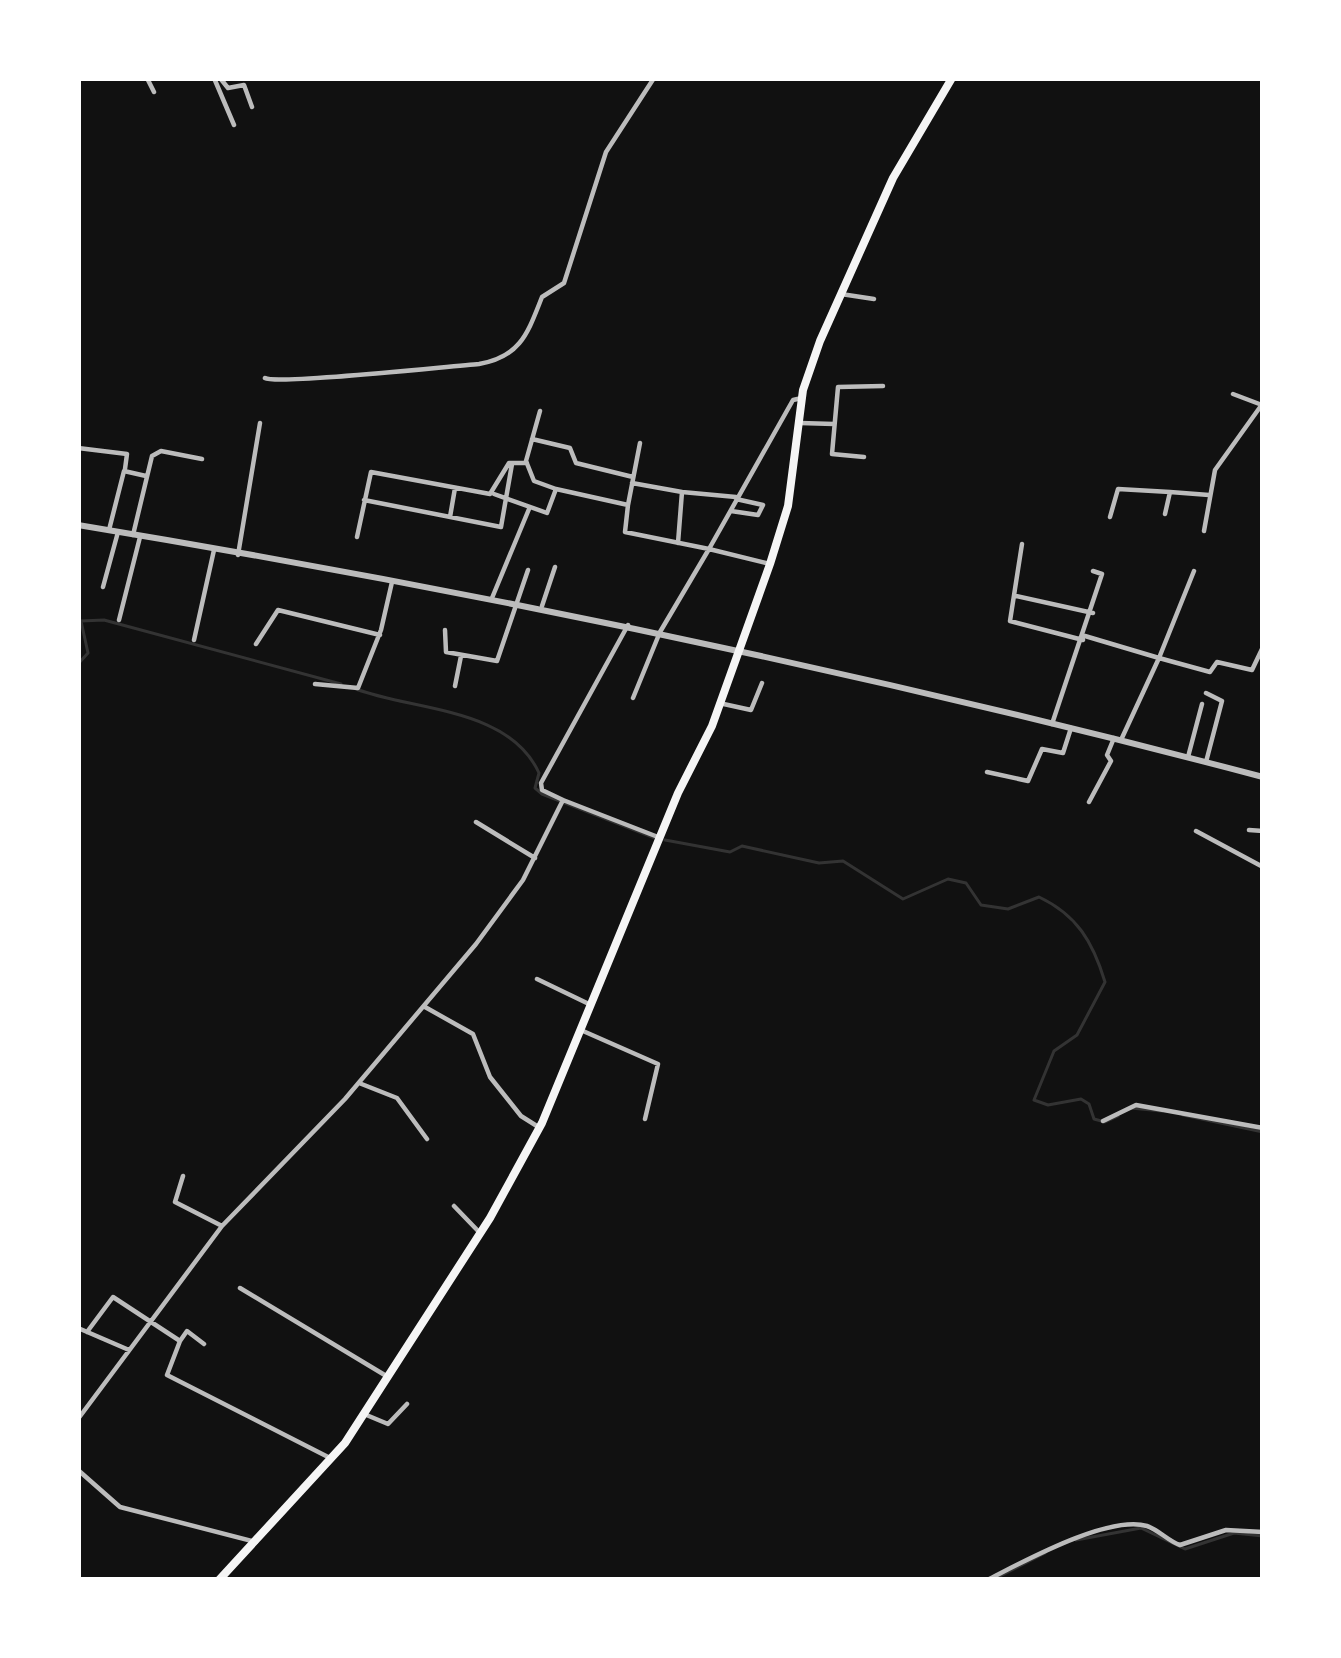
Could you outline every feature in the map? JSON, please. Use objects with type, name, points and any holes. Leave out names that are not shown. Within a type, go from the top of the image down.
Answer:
[{"type":"main road","points":[[219,1580],[332,1460],[480,1233],[540,1128],[719,703],[770,564],[788,506],[802,398],[842,293],[893,178],[952,78]]},
{"type":"street","points":[[147,78],[154,92]]},
{"type":"street","points":[[217,78],[228,88],[244,85],[252,107]]},
{"type":"street","points":[[217,78],[234,125]]},
{"type":"street","points":[[265,379],[275,383],[327,374],[496,362],[522,344],[532,331],[542,297],[564,283],[606,152],[654,78]]},
{"type":"street","points":[[842,293],[874,299]]},
{"type":"street","points":[[864,457],[832,454],[838,386],[883,386]]},
{"type":"street","points":[[1204,531],[1209,495],[1225,451],[1262,404],[1233,394]]},
{"type":"street","points":[[633,698],[660,632],[794,400],[802,398]]},
{"type":"street","points":[[540,411],[527,463],[534,481],[628,505]]},
{"type":"street","points":[[238,555],[260,423]]},
{"type":"street","points":[[800,423],[834,424]]},
{"type":"street","points":[[532,440],[570,448],[574,462],[633,480],[763,505],[757,515],[729,511]]},
{"type":"street","points":[[640,443],[625,532],[770,564]]},
{"type":"street","points":[[78,448],[128,454],[103,587]]},
{"type":"street","points":[[119,620],[152,455],[160,451],[202,459]]},
{"type":"street","points":[[512,462],[527,463]]},
{"type":"street","points":[[494,494],[512,462]]},
{"type":"street","points":[[364,500],[501,527],[512,462]]},
{"type":"street","points":[[124,471],[146,476]]},
{"type":"street","points":[[357,537],[371,472],[494,494],[550,512],[556,489]]},
{"type":"street","points":[[450,517],[455,488]]},
{"type":"street","points":[[1110,517],[1118,489],[1209,495]]},
{"type":"street","points":[[678,543],[682,492]]},
{"type":"street","points":[[1165,514],[1170,493]]},
{"type":"street","points":[[492,598],[530,507]]},
{"type":"street","points":[[78,525],[660,632],[1263,777]]},
{"type":"street","points":[[1022,544],[1012,623],[1201,672],[1210,672],[1217,662],[1252,670],[1262,649]]},
{"type":"street","points":[[194,640],[214,550]]},
{"type":"street","points":[[542,607],[555,567]]},
{"type":"street","points":[[445,630],[445,650],[497,661],[527,570]]},
{"type":"street","points":[[1052,724],[1093,613],[1102,576],[1093,571]]},
{"type":"street","points":[[1089,802],[1111,761],[1107,755],[1159,658],[1194,571]]},
{"type":"street","points":[[315,684],[358,688],[380,635],[392,582]]},
{"type":"street","points":[[1014,596],[1093,613]]},
{"type":"street","points":[[256,644],[278,610],[380,635]]},
{"type":"street","points":[[628,626],[541,783],[542,790],[659,837]]},
{"type":"street","points":[[455,686],[461,656]]},
{"type":"street","points":[[719,703],[751,710],[758,706],[762,683]]},
{"type":"street","points":[[1205,693],[1222,699],[1206,762]]},
{"type":"street","points":[[1188,757],[1202,704]]},
{"type":"street","points":[[987,772],[1028,781],[1042,748],[1063,753],[1071,728]]},
{"type":"street","points":[[78,1419],[222,1226],[359,1083],[476,944],[535,858],[563,800]]},
{"type":"street","points":[[476,822],[535,858]]},
{"type":"street","points":[[1249,830],[1263,831]]},
{"type":"street","points":[[1196,831],[1263,867]]},
{"type":"street","points":[[537,979],[593,1006]]},
{"type":"street","points":[[424,1006],[473,1034],[490,1077],[521,1116],[540,1128]]},
{"type":"street","points":[[583,1030],[658,1064],[645,1119]]},
{"type":"street","points":[[359,1083],[397,1098],[427,1139]]},
{"type":"street","points":[[1103,1121],[1136,1105],[1263,1128]]},
{"type":"street","points":[[183,1176],[176,1202],[222,1226]]},
{"type":"street","points":[[454,1206],[480,1233]]},
{"type":"street","points":[[240,1288],[388,1377]]},
{"type":"street","points":[[86,1332],[111,1298],[180,1341]]},
{"type":"street","points":[[78,1328],[129,1350]]},
{"type":"street","points":[[204,1344],[188,1331],[167,1375],[332,1460]]},
{"type":"street","points":[[364,1414],[388,1424],[407,1404]]},
{"type":"street","points":[[78,1470],[120,1507],[256,1542]]},
{"type":"street","points":[[987,1580],[1069,1539],[1132,1526],[1152,1528],[1180,1545],[1226,1530],[1263,1532]]},
{"type":"waterway","points":[[78,664],[88,653],[81,621],[104,620],[341,684]]},
{"type":"waterway","points":[[356,689],[483,723],[525,751],[539,773],[535,788],[542,794],[655,838]]},
{"type":"waterway","points":[[665,840],[730,852],[742,846],[819,863],[843,861],[903,899],[948,879],[966,883],[981,905],[1008,909],[1039,897],[1052,904],[1082,931],[1105,982],[1077,1035],[1054,1051],[1034,1100],[1048,1105],[1081,1099],[1089,1104],[1094,1119],[1105,1122],[1118,1116]]},
{"type":"waterway","points":[[1131,1108],[1162,1111]]},
{"type":"waterway","points":[[1183,1115],[1263,1132]]},
{"type":"waterway","points":[[1076,1540],[1141,1528],[1185,1549],[1234,1533],[1263,1536]]},
{"type":"waterway","points":[[992,1580],[1045,1553]]}]
